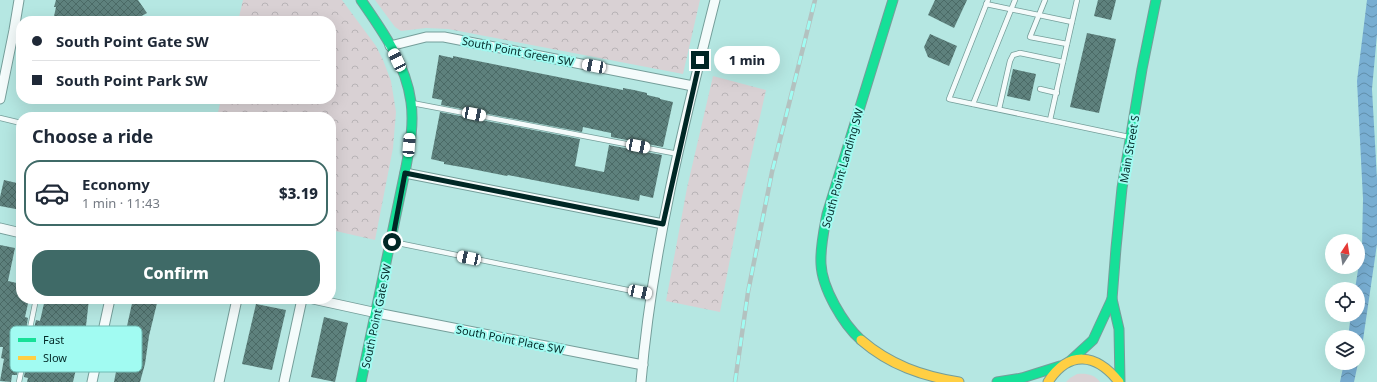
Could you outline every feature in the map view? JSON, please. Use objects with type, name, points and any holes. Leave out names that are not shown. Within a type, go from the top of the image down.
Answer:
[{"type":"main road","name":"South Point Gate SW","points":[[360,0],[376,22],[390,46],[407,84],[411,102],[409,145],[405,173],[362,382]]},
{"type":"main road","name":"South Point Landing SW","points":[[893,0],[827,214],[821,245],[822,272],[830,296],[842,319],[863,343],[883,358],[904,369],[959,382]]},
{"type":"main road","name":"Main Street S","points":[[1119,382],[1119,330],[1112,299],[1116,248],[1122,188],[1142,69],[1156,0]]},
{"type":"main road","name":"Main Street S","points":[[1069,362],[1093,340],[1112,299]]},
{"type":"main road","points":[[997,382],[1022,378],[1081,359],[1093,360],[1104,365],[1114,373],[1119,382]]},
{"type":"main road","points":[[1048,382],[1051,375],[1060,366]]},
{"type":"street","points":[[16,16],[19,0]]},
{"type":"street","points":[[641,382],[642,365],[663,224],[693,86],[715,0]]},
{"type":"street","points":[[0,100],[16,18]]},
{"type":"street","name":"South Point Green SW","points":[[390,46],[426,37],[444,37],[693,86]]},
{"type":"street","points":[[405,173],[663,224]]},
{"type":"street","points":[[0,228],[16,232]]},
{"type":"street","points":[[104,326],[109,304]]},
{"type":"street","points":[[219,382],[237,304]]},
{"type":"street","points":[[284,382],[301,304]]},
{"type":"street","name":"South Point Place SW","points":[[336,304],[642,365]]},
{"type":"street","points":[[92,382],[94,372]]},
{"type":"lane","points":[[973,104],[1015,0]]},
{"type":"lane","points":[[1045,0],[1030,37],[1067,44]]},
{"type":"lane","points":[[1050,120],[1077,0]]},
{"type":"lane","points":[[1072,22],[1011,10],[987,2],[948,99],[1131,138]]},
{"type":"lane","points":[[999,109],[1010,61],[1013,55],[1020,53],[1063,62]]},
{"type":"lane","points":[[1040,90],[1056,93]]},
{"type":"lane","points":[[411,102],[678,154]]},
{"type":"lane","points":[[0,118],[16,122]]},
{"type":"lane","points":[[392,242],[652,295]]},
{"type":"lane","points":[[30,326],[35,304]]},
{"type":"lane","points":[[19,382],[21,372]]},
{"type":"green space","points":[[243,0],[342,0],[376,46],[391,81],[396,112],[393,148],[375,240],[336,231],[336,112],[218,112],[220,104],[336,104],[336,16],[239,16]]},
{"type":"green space","points":[[375,0],[700,0],[683,74],[448,29],[426,28],[401,31],[395,27]]},
{"type":"green space","points":[[713,76],[766,90],[741,201],[720,312],[666,301],[687,188]]},
{"type":"green space","points":[[1077,374],[1090,375],[1095,377],[1100,382],[1066,382]]},
{"type":"water","points":[[1367,0],[1377,0],[1377,34],[1372,89],[1377,179],[1377,244],[1364,330],[1349,330],[1350,322],[1365,322],[1365,282],[1356,282],[1357,274],[1365,274],[1365,234],[1362,234],[1363,199],[1357,81]]},
{"type":"water","points":[[1343,370],[1357,370],[1354,382],[1340,382]]},
{"type":"building","points":[[56,0],[138,0],[147,13],[142,16],[54,16],[56,7],[54,7]]},
{"type":"building","points":[[935,0],[967,0],[954,28],[928,15]]},
{"type":"building","points":[[1098,0],[1116,0],[1111,20],[1094,16]]},
{"type":"building","points":[[1087,33],[1116,39],[1099,113],[1070,107]]},
{"type":"building","points":[[930,34],[957,46],[949,66],[928,57],[924,47]]},
{"type":"building","points":[[439,55],[453,58],[453,56],[623,90],[623,88],[634,90],[673,102],[663,147],[611,137],[611,133],[583,127],[582,132],[441,105],[442,100],[432,98]]},
{"type":"building","points":[[1013,69],[1036,74],[1030,101],[1007,96]]},
{"type":"building","points":[[440,112],[580,139],[575,166],[604,172],[609,145],[662,155],[653,198],[640,195],[639,201],[444,164],[444,162],[431,159]]},
{"type":"building","points":[[4,180],[16,183],[16,209],[0,206],[0,197]]},
{"type":"building","points":[[0,245],[15,248],[8,281],[16,283],[16,304],[28,304],[25,317],[28,318],[27,326],[10,326],[10,372],[18,372],[17,375],[12,375],[11,382],[0,381],[4,359],[1,358],[3,347],[0,347]]},
{"type":"building","points":[[44,304],[88,304],[86,326],[35,326],[36,320],[40,321]]},
{"type":"building","points":[[132,304],[157,304],[140,382],[114,382],[116,372],[142,372],[142,326],[127,326]]},
{"type":"building","points":[[256,304],[286,310],[272,370],[242,364]]},
{"type":"building","points":[[324,317],[348,323],[335,382],[311,377]]},
{"type":"building","points":[[25,372],[75,372],[73,382],[27,382],[28,378],[24,377]]},
{"type":"railway","points":[[735,382],[748,292],[772,172],[815,0]]},
{"type":"traffic: fast","points":[[361,0],[385,35],[399,61],[408,88],[412,118],[406,167],[361,382]]},
{"type":"traffic: fast","points":[[861,340],[847,325],[829,294],[822,274],[822,245],[827,214],[893,0]]},
{"type":"traffic: fast","points":[[1120,382],[1119,329],[1112,299],[1116,248],[1122,188],[1142,69],[1156,0]]},
{"type":"traffic: fast","points":[[1069,362],[1093,340],[1112,299]]},
{"type":"traffic: fast","points":[[997,382],[1022,378],[1060,366]]},
{"type":"traffic: slow","points":[[861,340],[872,349],[895,363],[919,373],[959,382]]},
{"type":"traffic: slow","points":[[1048,382],[1065,364],[1074,360],[1083,359],[1101,365],[1119,382]]},
{"type":"route","points":[[392,242],[405,173],[663,224],[700,60]]}]
